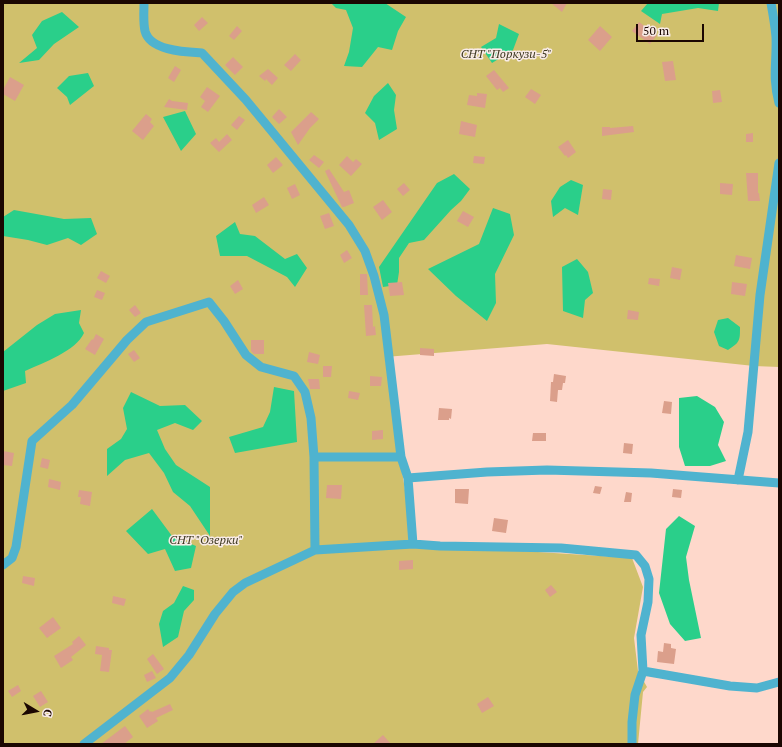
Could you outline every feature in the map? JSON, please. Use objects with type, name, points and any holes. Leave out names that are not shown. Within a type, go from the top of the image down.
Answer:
[{"type":"street","points":[[144,3],[145,32],[152,42],[173,50],[202,53],[246,100],[349,225],[365,251],[374,276],[384,315],[401,457],[408,478],[413,544]]},
{"type":"street","points":[[770,3],[775,24],[776,39],[774,74],[779,103]]},
{"type":"street","points":[[738,480],[748,432],[760,295],[779,163]]},
{"type":"street","points":[[3,565],[12,558],[16,547],[32,441],[72,405],[127,340],[146,322],[209,302],[224,321],[246,355],[261,367],[294,376],[305,392],[311,418],[314,457],[315,550]]},
{"type":"street","points":[[314,457],[401,457]]},
{"type":"street","points":[[408,478],[487,472],[547,470],[651,472],[779,483]]},
{"type":"street","points":[[84,744],[170,678],[189,655],[215,614],[233,592],[245,583],[315,550],[413,544],[440,546],[561,548],[636,555],[646,566],[649,579],[648,602],[641,635],[643,671],[635,695],[632,722],[632,744]]},
{"type":"street","points":[[643,671],[730,686],[757,688],[779,682]]},
{"type":"green space","name":"СНТ \"Озерки\"","points":[[3,3],[779,3],[779,367],[754,366],[547,344],[385,357],[413,544],[632,558],[643,587],[634,638],[638,671],[647,687],[643,692],[638,744],[3,744]]},
{"type":"shaded area","points":[[331,3],[385,3],[406,17],[398,31],[392,50],[378,47],[362,67],[344,66],[349,52],[353,28],[346,10],[336,8]]},
{"type":"shaded area","points":[[648,3],[719,3],[718,11],[698,8],[662,14],[660,24],[641,11]]},
{"type":"shaded area","points":[[62,12],[79,27],[54,44],[39,60],[19,63],[37,48],[32,35],[42,21]]},
{"type":"shaded area","points":[[499,24],[519,34],[513,50],[492,63],[481,47],[496,38]]},
{"type":"shaded area","points":[[88,73],[94,86],[70,105],[67,97],[57,88],[69,76]]},
{"type":"shaded area","points":[[388,83],[396,95],[394,110],[397,129],[379,140],[375,123],[365,113],[374,96]]},
{"type":"shaded area","points":[[185,111],[196,134],[181,151],[163,117]]},
{"type":"shaded area","points":[[454,174],[470,189],[461,201],[424,240],[409,243],[399,258],[397,285],[383,287],[379,267],[437,183]]},
{"type":"shaded area","points":[[571,180],[583,185],[578,215],[565,208],[553,217],[551,201],[560,187]]},
{"type":"shaded area","points":[[493,208],[510,214],[514,235],[495,274],[496,303],[487,321],[456,296],[428,269],[479,244]]},
{"type":"shaded area","points":[[14,210],[64,219],[91,218],[97,234],[81,245],[68,238],[47,245],[3,236],[3,217]]},
{"type":"shaded area","points":[[235,222],[240,234],[255,236],[285,259],[297,254],[307,268],[295,287],[287,277],[247,256],[220,256],[216,236]]},
{"type":"shaded area","points":[[577,259],[588,272],[593,293],[585,300],[583,318],[563,311],[562,267]]},
{"type":"shaded area","points":[[81,310],[79,323],[84,333],[80,339],[67,351],[25,371],[26,383],[3,391],[3,352],[37,325],[55,314]]},
{"type":"shaded area","points":[[728,318],[740,327],[740,335],[735,345],[728,350],[719,346],[714,332],[718,320]]},
{"type":"shaded area","points":[[274,387],[294,391],[297,442],[235,453],[229,437],[263,427],[270,412]]},
{"type":"shaded area","points":[[131,392],[160,406],[185,405],[202,421],[193,430],[175,423],[157,430],[165,449],[176,465],[210,487],[210,536],[190,506],[173,492],[164,473],[149,453],[125,460],[107,476],[107,449],[121,439],[127,429],[123,408]]},
{"type":"shaded area","points":[[697,396],[715,407],[724,422],[718,445],[726,461],[710,466],[685,466],[679,447],[679,398]]},
{"type":"shaded area","points":[[152,509],[172,536],[196,546],[191,568],[175,571],[165,549],[148,554],[126,531]]},
{"type":"shaded area","points":[[679,516],[695,526],[686,557],[689,580],[701,638],[685,641],[670,624],[659,593],[666,529]]},
{"type":"shaded area","points":[[183,586],[194,590],[194,600],[184,611],[178,637],[163,647],[159,624],[163,611],[174,603]]},
{"type":"building","points":[[551,3],[567,3],[562,12]]},
{"type":"building","points":[[202,17],[208,23],[199,31],[194,25]]},
{"type":"building","points":[[639,22],[657,35],[650,44],[632,31]]},
{"type":"building","points":[[237,26],[242,31],[234,40],[229,36]]},
{"type":"building","points":[[600,26],[612,37],[600,51],[588,40]]},
{"type":"building","points":[[295,54],[301,60],[291,71],[284,65]]},
{"type":"building","points":[[233,57],[243,67],[235,75],[225,65]]},
{"type":"building","points":[[673,61],[676,80],[665,81],[662,62]]},
{"type":"building","points":[[175,66],[181,70],[174,82],[168,78]]},
{"type":"building","points":[[268,69],[278,78],[272,85],[266,79],[265,81],[259,76]]},
{"type":"building","points":[[494,70],[509,88],[503,92],[500,88],[497,90],[486,76]]},
{"type":"building","points":[[10,77],[24,85],[15,101],[3,94],[3,90]]},
{"type":"building","points":[[207,87],[220,96],[208,112],[201,107],[205,101],[200,97]]},
{"type":"building","points":[[531,89],[541,95],[535,104],[525,97]]},
{"type":"building","points":[[720,90],[722,102],[713,103],[712,91]]},
{"type":"building","points":[[477,93],[487,94],[485,108],[467,105],[469,95],[477,96]]},
{"type":"building","points":[[169,99],[172,101],[188,103],[187,110],[164,107]]},
{"type":"building","points":[[279,109],[287,117],[279,124],[272,117]]},
{"type":"building","points":[[311,112],[319,119],[310,128],[298,145],[291,132]]},
{"type":"building","points":[[146,114],[152,119],[150,122],[154,126],[143,140],[132,131]]},
{"type":"building","points":[[239,116],[245,120],[237,130],[231,125]]},
{"type":"building","points":[[461,121],[477,125],[475,137],[459,134]]},
{"type":"building","points":[[633,126],[634,132],[602,136],[602,127],[610,128]]},
{"type":"building","points":[[753,133],[753,142],[746,142],[746,134]]},
{"type":"building","points":[[227,134],[232,140],[219,152],[210,143],[216,138],[219,142]]},
{"type":"building","points":[[568,140],[576,152],[568,158],[558,147]]},
{"type":"building","points":[[314,155],[324,162],[319,168],[309,160]]},
{"type":"building","points":[[347,156],[353,162],[356,159],[362,164],[351,176],[339,165]]},
{"type":"building","points":[[474,156],[485,157],[484,164],[473,163]]},
{"type":"building","points":[[276,157],[283,165],[273,173],[267,165]]},
{"type":"building","points":[[329,169],[344,192],[349,190],[354,203],[342,207],[325,171]]},
{"type":"building","points":[[746,173],[758,173],[758,193],[760,201],[748,201]]},
{"type":"building","points":[[404,183],[410,190],[403,196],[397,189]]},
{"type":"building","points":[[720,183],[733,184],[732,195],[720,194]]},
{"type":"building","points":[[295,184],[300,195],[292,199],[287,188]]},
{"type":"building","points":[[603,189],[612,190],[611,200],[602,199]]},
{"type":"building","points":[[264,197],[269,205],[256,213],[252,205]]},
{"type":"building","points":[[383,200],[392,212],[382,220],[373,207]]},
{"type":"building","points":[[463,211],[474,217],[468,227],[457,221]]},
{"type":"building","points":[[329,213],[334,226],[325,229],[320,216]]},
{"type":"building","points":[[347,250],[352,258],[344,263],[340,255]]},
{"type":"building","points":[[736,255],[752,258],[750,269],[734,266]]},
{"type":"building","points":[[672,267],[682,269],[680,280],[670,278]]},
{"type":"building","points":[[101,271],[110,276],[106,283],[97,278]]},
{"type":"building","points":[[360,274],[367,274],[368,295],[360,295]]},
{"type":"building","points":[[649,278],[660,279],[659,286],[648,284]]},
{"type":"building","points":[[238,280],[243,289],[235,294],[230,286]]},
{"type":"building","points":[[402,282],[404,295],[390,296],[388,283]]},
{"type":"building","points":[[732,282],[747,284],[745,296],[731,294]]},
{"type":"building","points":[[97,290],[105,293],[102,300],[94,297]]},
{"type":"building","points":[[135,305],[141,313],[135,317],[129,310]]},
{"type":"building","points":[[364,305],[372,305],[373,327],[375,326],[376,335],[366,336]]},
{"type":"building","points":[[628,310],[639,312],[638,320],[627,319]]},
{"type":"building","points":[[96,334],[104,339],[95,355],[85,349]]},
{"type":"building","points":[[251,340],[264,340],[264,354],[254,354],[251,351]]},
{"type":"building","points":[[420,348],[434,349],[434,356],[420,355]]},
{"type":"building","points":[[134,350],[140,358],[134,362],[128,354]]},
{"type":"building","points":[[309,352],[320,355],[318,364],[307,362]]},
{"type":"building","points":[[323,366],[332,366],[331,377],[323,377]]},
{"type":"building","points":[[554,374],[566,376],[562,390],[558,390],[557,402],[550,401],[551,382],[553,382]]},
{"type":"building","points":[[370,376],[382,377],[381,386],[370,386]]},
{"type":"building","points":[[308,379],[319,379],[320,389],[310,389]]},
{"type":"building","points":[[349,391],[360,393],[358,400],[348,398]]},
{"type":"building","points":[[664,401],[672,402],[671,414],[662,413]]},
{"type":"building","points":[[439,408],[452,409],[451,419],[438,420]]},
{"type":"building","points":[[383,430],[383,439],[372,440],[372,431]]},
{"type":"building","points":[[533,433],[546,433],[546,441],[532,441]]},
{"type":"building","points":[[624,443],[633,444],[632,454],[623,453]]},
{"type":"building","points":[[3,451],[14,453],[12,466],[3,465]]},
{"type":"building","points":[[42,458],[50,460],[48,469],[40,467]]},
{"type":"building","points":[[49,479],[61,482],[60,490],[48,487]]},
{"type":"building","points":[[327,485],[342,485],[341,499],[326,498]]},
{"type":"building","points":[[595,486],[602,487],[600,494],[593,493]]},
{"type":"building","points":[[455,489],[469,489],[468,504],[455,503]]},
{"type":"building","points":[[673,489],[682,490],[681,498],[672,497]]},
{"type":"building","points":[[79,490],[92,492],[90,506],[80,504],[81,497],[78,497]]},
{"type":"building","points":[[626,492],[632,493],[631,502],[624,502]]},
{"type":"building","points":[[494,518],[508,520],[506,533],[492,531]]},
{"type":"building","points":[[413,560],[413,569],[399,570],[399,561]]},
{"type":"building","points":[[23,576],[35,578],[34,586],[22,583]]},
{"type":"building","points":[[551,585],[557,592],[550,597],[545,590]]},
{"type":"building","points":[[113,596],[126,599],[124,606],[112,603]]},
{"type":"building","points":[[53,617],[61,628],[47,638],[39,628]]},
{"type":"building","points":[[79,636],[86,645],[71,657],[73,660],[61,668],[54,656],[73,644],[72,642]]},
{"type":"building","points":[[664,643],[671,644],[671,648],[676,649],[674,664],[657,662],[658,651],[663,652]]},
{"type":"building","points":[[96,646],[109,648],[109,650],[112,650],[109,672],[100,671],[102,655],[95,654]]},
{"type":"building","points":[[153,654],[164,669],[157,674],[147,659]]},
{"type":"building","points":[[152,671],[156,678],[147,682],[144,675]]},
{"type":"building","points":[[18,685],[21,691],[12,697],[8,691]]},
{"type":"building","points":[[41,691],[48,702],[40,707],[33,696]]},
{"type":"building","points":[[488,697],[494,706],[482,713],[477,704]]},
{"type":"building","points":[[170,704],[173,710],[156,718],[158,721],[147,728],[139,716],[148,709],[152,712]]},
{"type":"building","points":[[125,726],[133,737],[124,744],[101,744]]},
{"type":"building","points":[[383,735],[391,744],[373,744]]},
{"type":"park label","name":"СНТ \"Поркузи-5\"","points":[[506,55]]}]
